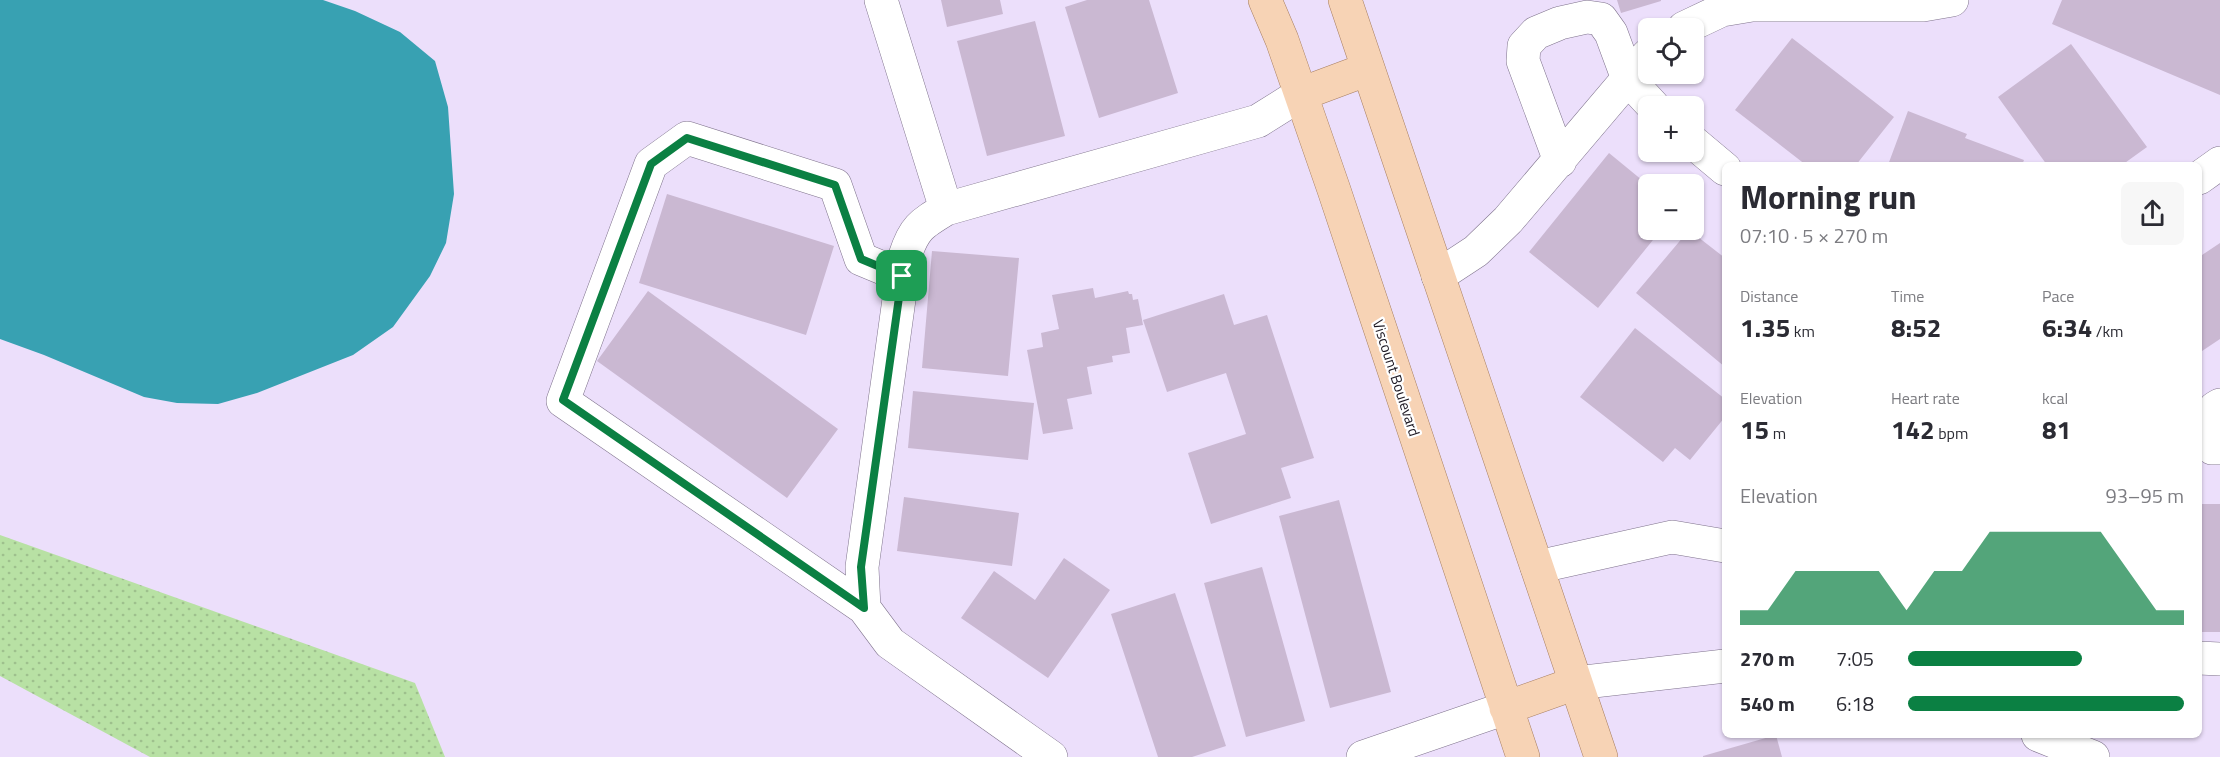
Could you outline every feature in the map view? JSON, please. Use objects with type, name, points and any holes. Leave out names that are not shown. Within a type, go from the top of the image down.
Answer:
[{"type":"main road","name":"Viscount Boulevard","points":[[1265,0],[1301,94],[1523,757]]},
{"type":"main road","points":[[1345,0],[1601,757]]},
{"type":"main road","points":[[1301,94],[1368,69]]},
{"type":"main road","points":[[1506,708],[1576,683]]},
{"type":"lane","points":[[881,0],[946,209]]},
{"type":"lane","points":[[1704,19],[1722,10],[1752,5],[1923,5],[1952,0]]},
{"type":"lane","points":[[1438,276],[1476,251],[1508,219],[1560,161],[1638,67],[1601,19],[1587,17],[1560,23],[1536,33],[1524,46],[1523,61],[1560,161]]},
{"type":"lane","points":[[864,608],[861,567],[905,256],[911,237],[927,221],[946,209],[1258,121],[1301,94]]},
{"type":"lane","points":[[902,276],[861,259],[835,185],[687,138],[651,164],[563,400],[864,608],[890,643],[1051,757]]},
{"type":"lane","points":[[1704,151],[1722,166]]},
{"type":"lane","points":[[2202,176],[2220,163]]},
{"type":"lane","points":[[2220,405],[2215,408],[2212,448],[2220,448]]},
{"type":"lane","points":[[1537,567],[1672,537],[1722,545]]},
{"type":"lane","points":[[2202,658],[2220,659]]},
{"type":"lane","points":[[1576,683],[1722,666]]},
{"type":"lane","points":[[1363,757],[1506,708]]},
{"type":"lane","points":[[2046,738],[2093,757]]},
{"type":"green space","points":[[0,535],[415,683],[445,757],[150,757],[0,676]]},
{"type":"water","points":[[0,0],[323,0],[355,11],[400,32],[435,61],[448,107],[454,194],[446,243],[430,276],[393,327],[353,355],[257,393],[218,404],[177,403],[144,397],[0,339]]},
{"type":"building","points":[[941,0],[1000,0],[1003,14],[947,27]]},
{"type":"building","points":[[1087,0],[1149,0],[1178,93],[1099,118],[1065,7]]},
{"type":"building","points":[[1617,0],[1661,0],[1661,1],[1621,13]]},
{"type":"building","points":[[2062,0],[2220,0],[2220,95],[2052,24]]},
{"type":"building","points":[[1035,21],[1065,136],[987,156],[957,41]]},
{"type":"building","points":[[1792,38],[1894,117],[1858,162],[1802,162],[1735,110]]},
{"type":"building","points":[[2071,44],[2147,147],[2126,162],[2045,162],[1998,97]]},
{"type":"building","points":[[1908,111],[1967,134],[1965,138],[2024,160],[2023,162],[1889,162]]},
{"type":"building","points":[[1609,153],[1638,177],[1638,240],[1653,240],[1598,308],[1529,252]]},
{"type":"building","points":[[667,194],[834,246],[806,335],[639,283]]},
{"type":"building","points":[[1681,240],[1702,240],[1722,256],[1722,365],[1636,293]]},
{"type":"building","points":[[2220,243],[2220,339],[2202,351],[2202,255]]},
{"type":"building","points":[[932,251],[1019,258],[1008,376],[922,368]]},
{"type":"building","points":[[1093,288],[1095,298],[1128,291],[1132,294],[1133,300],[1138,299],[1143,325],[1126,328],[1130,353],[1112,356],[1113,362],[1087,367],[1092,394],[1067,399],[1073,429],[1043,434],[1027,350],[1043,347],[1041,333],[1059,329],[1052,295]]},
{"type":"building","points":[[648,291],[838,429],[787,498],[597,361]]},
{"type":"building","points":[[1224,294],[1234,325],[1267,315],[1314,458],[1281,468],[1291,498],[1211,524],[1188,453],[1246,434],[1226,373],[1167,392],[1143,320]]},
{"type":"building","points":[[1635,328],[1722,397],[1722,421],[1690,460],[1675,448],[1663,462],[1580,397]]},
{"type":"building","points":[[913,391],[1034,403],[1028,460],[908,448]]},
{"type":"building","points":[[904,497],[1019,513],[1012,566],[897,551]]},
{"type":"building","points":[[1339,500],[1391,692],[1330,708],[1279,516]]},
{"type":"building","points":[[2202,504],[2220,504],[2220,632],[2202,632]]},
{"type":"building","points":[[1064,558],[1110,590],[1048,678],[961,618],[994,571],[1035,600]]},
{"type":"building","points":[[1262,567],[1305,721],[1246,737],[1204,583]]},
{"type":"building","points":[[1175,593],[1226,746],[1192,757],[1158,757],[1111,614]]},
{"type":"building","points":[[1766,738],[1777,738],[1782,757],[1703,757]]},
{"type":"route","points":[[687,138],[835,185],[861,259],[902,276],[861,567],[864,608],[563,400],[651,164],[687,138]]}]
